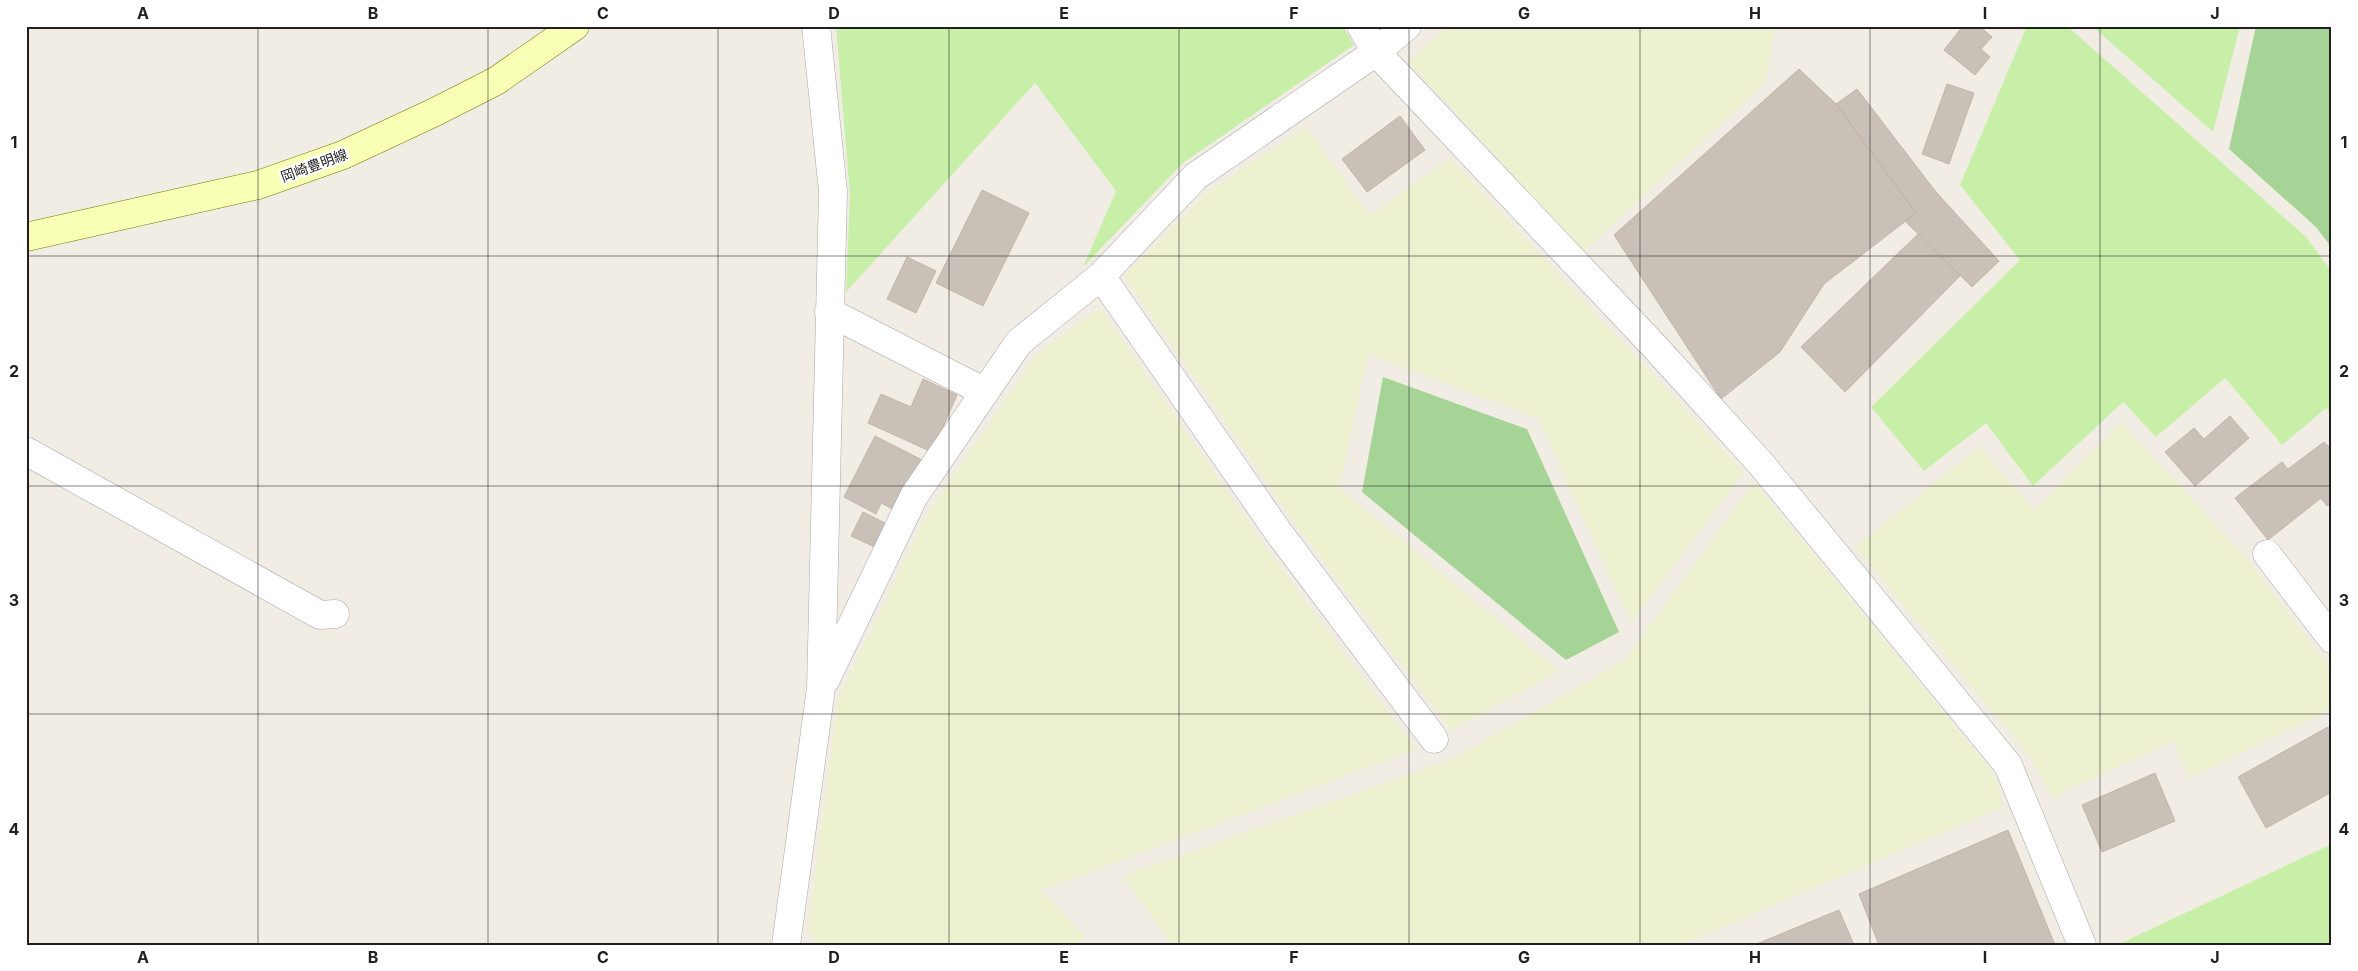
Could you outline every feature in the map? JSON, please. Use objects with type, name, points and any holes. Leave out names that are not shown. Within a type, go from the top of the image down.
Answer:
[{"type":"main road","name":"岡崎豊明線","points":[[26,237],[258,185],[343,155],[496,81],[575,26]]},
{"type":"street","points":[[786,945],[821,688],[833,192],[816,26]]},
{"type":"street","points":[[1361,26],[1376,52],[1655,347],[1762,465],[2008,765],[2082,945]]},
{"type":"street","points":[[821,688],[914,496],[1019,342],[1101,276],[1196,176],[1376,52],[1407,26]]},
{"type":"street","points":[[1101,276],[1279,533],[1434,739]]},
{"type":"street","points":[[829,312],[985,392]]},
{"type":"street","points":[[26,451],[320,615],[336,614]]},
{"type":"street","points":[[2267,554],[2332,639]]},
{"type":"green space","points":[[836,26],[1343,26],[1354,45],[1183,163],[1083,267],[1116,191],[1035,83],[846,292],[850,195]]},
{"type":"green space","points":[[1449,26],[1775,26],[1765,83],[1584,251],[1408,61]]},
{"type":"green space","points":[[2027,26],[2067,26],[2306,237],[2332,272],[2332,414],[2326,408],[2282,445],[2225,378],[2156,437],[2123,402],[2033,486],[1986,423],[1924,471],[1871,407],[2020,260],[1960,185]]},
{"type":"green space","points":[[2092,26],[2240,26],[2213,132]]},
{"type":"green space","points":[[2256,26],[2332,26],[2332,248],[2316,227],[2229,149]]},
{"type":"green space","points":[[1306,127],[1370,216],[1450,158],[1744,472],[1631,623],[1538,418],[1368,354],[1339,488],[1559,671],[1451,730],[1299,529],[1124,276],[1211,189]]},
{"type":"green space","points":[[1100,308],[1272,556],[1416,749],[1041,890],[1085,936],[1076,945],[819,945],[808,931],[838,699],[926,516],[1037,354]]},
{"type":"green space","points":[[1383,377],[1527,429],[1619,632],[1566,660],[1362,492]]},
{"type":"green space","points":[[2121,422],[2247,559],[2332,670],[2332,709],[2189,778],[2174,741],[2052,797],[2030,756],[1855,547],[1979,447],[2034,510]]},
{"type":"green space","points":[[1754,482],[1994,774],[2003,807],[1680,945],[1172,945],[1123,876],[1453,759],[1625,660]]},
{"type":"green space","points":[[2332,844],[2332,945],[2117,945]]},
{"type":"building","points":[[1963,26],[1979,26],[1992,37],[1981,49],[1990,57],[1975,75],[1944,50]]},
{"type":"building","points":[[1799,69],[1836,104],[1916,213],[1824,284],[1780,352],[1721,399],[1614,235]]},
{"type":"building","points":[[1947,84],[1974,93],[1949,164],[1922,154]]},
{"type":"building","points":[[1857,89],[1936,192],[1999,261],[1972,287],[1905,221],[1916,213],[1836,104]]},
{"type":"building","points":[[1400,116],[1425,150],[1367,192],[1342,159]]},
{"type":"building","points":[[982,190],[1029,213],[983,306],[936,283]]},
{"type":"building","points":[[1918,234],[1960,276],[1845,392],[1801,347]]},
{"type":"building","points":[[907,257],[936,271],[916,313],[887,299]]},
{"type":"building","points":[[923,379],[957,395],[932,452],[868,423],[881,394],[911,407]]},
{"type":"building","points":[[2230,416],[2249,438],[2195,486],[2165,452],[2194,428],[2204,439]]},
{"type":"building","points":[[875,436],[926,462],[899,512],[881,503],[876,514],[844,497]]},
{"type":"building","points":[[2324,442],[2332,450],[2332,502],[2327,506],[2321,498],[2268,540],[2235,498],[2282,462],[2288,469]]},
{"type":"building","points":[[863,512],[891,526],[879,549],[851,536]]},
{"type":"building","points":[[2328,727],[2332,733],[2332,792],[2266,828],[2238,777]]},
{"type":"building","points":[[2155,773],[2175,821],[2102,852],[2082,805]]},
{"type":"building","points":[[2008,830],[2055,945],[1879,945],[1859,894]]},
{"type":"building","points":[[1839,910],[1854,945],[1754,945]]}]
